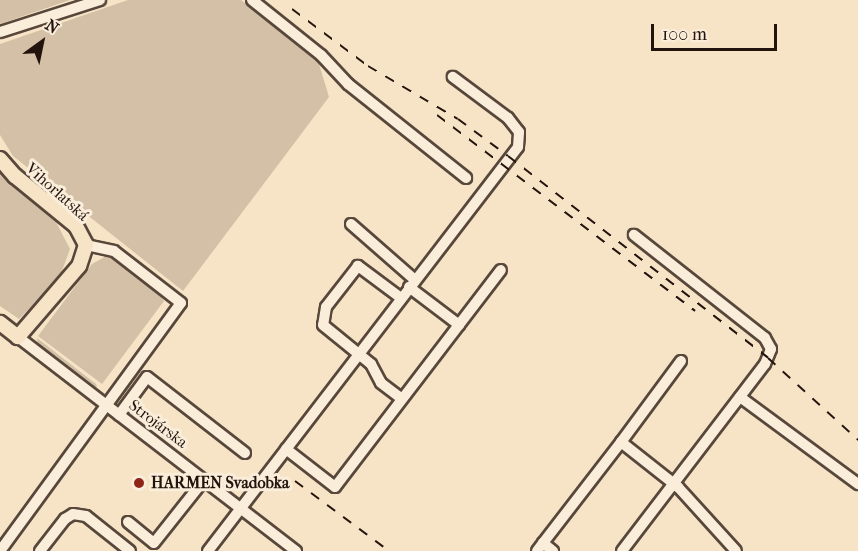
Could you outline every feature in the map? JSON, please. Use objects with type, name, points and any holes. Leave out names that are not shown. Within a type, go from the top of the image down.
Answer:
[{"type":"main road","name":"Vihorlatská","points":[[0,159],[15,176],[76,226],[86,245],[79,266],[18,337]]},
{"type":"main road","name":"Strojárska","points":[[0,324],[18,337]]},
{"type":"street","points":[[0,32],[76,4],[100,0]]},
{"type":"street","points":[[252,0],[321,55],[348,84],[465,178]]},
{"type":"street","points":[[208,551],[518,147],[519,132],[508,118],[453,77]]},
{"type":"street","points":[[351,224],[459,325]]},
{"type":"street","points":[[622,551],[765,364],[771,349],[765,338],[634,235]]},
{"type":"street","points":[[0,551],[181,303],[114,251],[86,245]]},
{"type":"street","points":[[401,298],[358,266],[326,308],[323,325],[371,364],[381,383],[402,399]]},
{"type":"street","points":[[286,449],[335,487],[501,270]]},
{"type":"street","name":"Strojárska","points":[[18,337],[296,551]]},
{"type":"street","points":[[552,551],[540,547],[681,361]]},
{"type":"street","points":[[118,415],[147,377],[245,453]]},
{"type":"street","points":[[740,397],[858,484]]},
{"type":"street","points":[[621,441],[674,484],[736,551]]},
{"type":"street","points":[[128,522],[154,543],[204,480]]},
{"type":"street","points":[[40,551],[65,519],[73,514],[86,516],[130,551]]},
{"type":"shaded area","points":[[0,0],[70,0],[0,24]]},
{"type":"shaded area","points":[[128,0],[241,0],[316,54],[329,97],[183,291],[13,156],[0,135],[0,44]]},
{"type":"shaded area","points":[[0,168],[55,220],[70,249],[59,279],[19,319],[0,306]]},
{"type":"shaded area","points":[[106,256],[117,259],[151,285],[164,301],[102,384],[38,336],[92,264]]},
{"type":"shaded area","points":[[37,338],[97,387],[94,389],[85,384],[38,346]]},
{"type":"railway","points":[[292,9],[368,66],[458,119],[508,156],[768,358],[858,440]]},
{"type":"railway","points":[[437,115],[695,311]]},
{"type":"railway","points":[[295,481],[389,551]]},
{"type":"place","name":"HARMEN Svadobka","points":[[139,483]]}]
